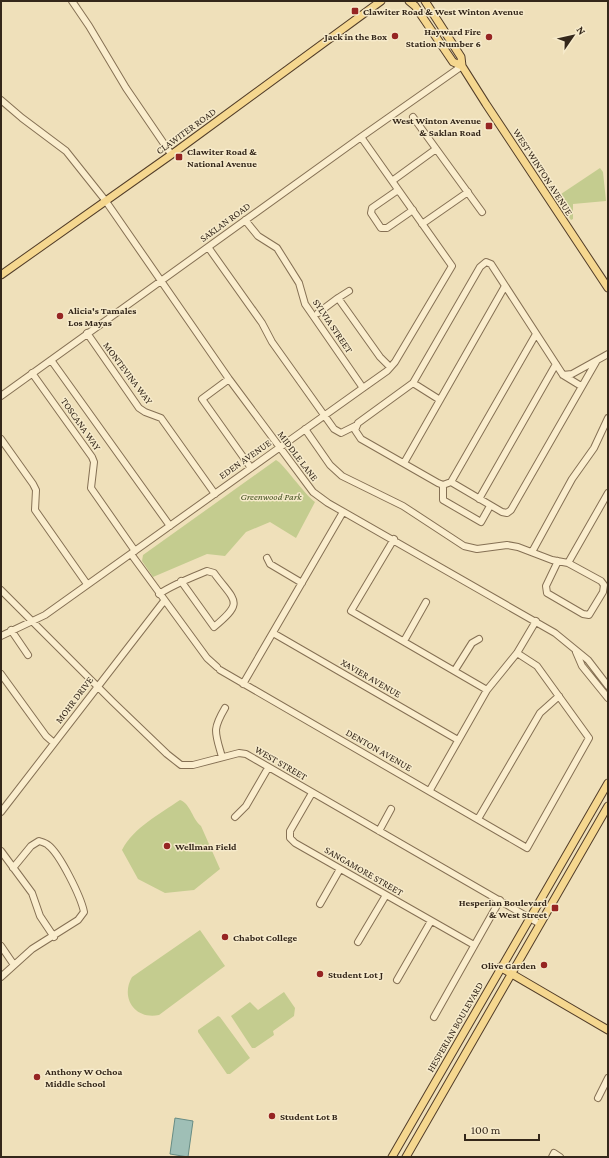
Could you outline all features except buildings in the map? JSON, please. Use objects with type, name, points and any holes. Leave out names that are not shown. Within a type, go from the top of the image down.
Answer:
[{"type":"main road","name":"CLAWITER ROAD","points":[[1,275],[171,154],[381,1]]},
{"type":"main road","name":"WEST WINTON AVENUE","points":[[424,1],[461,57],[462,66],[608,288]]},
{"type":"main road","name":"WEST WINTON AVENUE","points":[[412,2],[453,62],[462,66]]},
{"type":"main road","name":"HESPERIAN BOULEVARD","points":[[392,1157],[500,967],[530,918],[608,782]]},
{"type":"main road","points":[[406,1157],[608,806]]},
{"type":"main road","points":[[500,967],[608,1030]]},
{"type":"street","points":[[72,1],[89,26],[126,88],[171,154]]},
{"type":"street","name":"SAKLAN ROAD","points":[[1,396],[87,333],[161,282],[361,136],[462,66]]},
{"type":"street","name":"MIDDLE LANE","points":[[1,100],[66,151],[105,200],[229,380],[313,492],[343,512],[555,633],[588,660],[608,686]]},
{"type":"street","points":[[413,116],[482,212]]},
{"type":"street","points":[[361,136],[422,224],[468,192]]},
{"type":"street","points":[[392,181],[436,149]]},
{"type":"street","points":[[398,190],[372,208],[371,213],[381,228],[387,228],[413,210]]},
{"type":"street","name":"SYLVIA STREET","points":[[245,220],[258,236],[277,248],[299,283],[305,304],[363,388]]},
{"type":"street","name":"EDEN AVENUE","points":[[1,636],[11,630],[41,618],[363,388],[390,367],[395,362],[452,266],[422,224]]},
{"type":"street","points":[[208,247],[262,323],[272,342],[324,416],[334,428],[341,433],[356,426],[413,383],[483,263],[488,262],[491,264],[563,376],[581,386]]},
{"type":"street","points":[[404,463],[505,286]]},
{"type":"street","points":[[318,313],[349,291]]},
{"type":"street","points":[[338,298],[380,357],[390,367]]},
{"type":"street","name":"MONTEVINA WAY","points":[[87,333],[140,408],[144,412],[156,415],[164,421],[215,494]]},
{"type":"street","points":[[356,426],[356,433],[361,439],[443,485],[451,482],[536,334]]},
{"type":"street","points":[[563,376],[572,374],[608,354]]},
{"type":"street","points":[[51,360],[170,526]]},
{"type":"street","points":[[451,482],[504,513],[511,510],[596,362]]},
{"type":"street","points":[[478,499],[556,364]]},
{"type":"street","name":"TOSCANA WAY","points":[[32,373],[92,457],[94,462],[91,488],[133,553]]},
{"type":"street","points":[[229,380],[202,399],[251,468]]},
{"type":"street","points":[[413,383],[440,400]]},
{"type":"street","points":[[532,552],[572,479],[597,444],[608,418]]},
{"type":"street","points":[[305,429],[330,464],[342,476],[403,506],[464,546],[477,549],[507,545],[532,552],[558,562],[568,563],[604,585],[604,590],[589,615],[582,614],[547,593],[546,586],[558,562]]},
{"type":"street","points":[[1,439],[36,490],[35,510],[87,584]]},
{"type":"street","points":[[443,485],[443,500],[481,522],[490,506]]},
{"type":"street","points":[[568,563],[608,493]]},
{"type":"street","points":[[244,684],[343,512]]},
{"type":"street","points":[[394,540],[351,610],[488,690]]},
{"type":"street","name":"DENTON AVENUE","points":[[133,553],[164,601],[207,658],[218,669],[430,790],[527,848],[589,738],[559,696]]},
{"type":"street","points":[[267,558],[270,564],[302,583]]},
{"type":"street","points":[[159,594],[180,581],[207,571],[214,573],[234,600],[235,606],[233,610],[214,627],[180,581]]},
{"type":"street","name":"WEST STREET","points":[[1,590],[97,686],[167,754],[181,765],[193,765],[239,753],[246,754],[540,924]]},
{"type":"street","name":"MOHR DRIVE","points":[[1,812],[164,601]]},
{"type":"street","points":[[404,641],[426,602]]},
{"type":"street","points":[[430,790],[488,690],[517,653],[536,621]]},
{"type":"street","points":[[11,630],[28,655]]},
{"type":"street","name":"XAVIER AVENUE","points":[[273,633],[458,740]]},
{"type":"street","points":[[455,670],[472,643],[479,639]]},
{"type":"street","name":"MIDDLE LANE","points":[[575,650],[582,666],[608,698]]},
{"type":"street","points":[[478,819],[540,713],[559,696],[537,666],[517,653]]},
{"type":"street","points":[[1,674],[46,736],[54,743]]},
{"type":"street","points":[[222,757],[214,731],[216,722],[225,708]]},
{"type":"street","points":[[235,817],[246,806],[268,768]]},
{"type":"street","name":"SANGAMORE STREET","points":[[312,793],[290,831],[290,838],[294,843],[474,945]]},
{"type":"street","points":[[379,831],[391,809]]},
{"type":"street","points":[[1,977],[32,949],[54,937],[78,920],[84,912],[69,874],[48,844],[39,841],[31,846],[13,868]]},
{"type":"street","points":[[1,851],[32,893],[40,916],[54,937]]},
{"type":"street","points":[[320,904],[340,869]]},
{"type":"street","points":[[358,942],[386,895]]},
{"type":"street","points":[[434,1017],[500,900]]},
{"type":"street","points":[[397,980],[431,921]]},
{"type":"street","points":[[1,946],[14,965]]},
{"type":"street","points":[[598,1098],[608,1078]]},
{"type":"green space","points":[[600,168],[603,172],[606,201],[573,204],[573,219],[571,220],[557,199],[558,196]]},
{"type":"green space","name":"Greenwood Park","points":[[276,460],[315,502],[296,538],[270,522],[246,532],[225,556],[207,554],[153,577],[142,561],[143,555]]},
{"type":"green space","name":"Wellman Field","points":[[180,800],[187,805],[195,820],[201,826],[220,869],[194,890],[165,893],[138,879],[122,850],[133,834]]},
{"type":"green space","points":[[200,930],[225,966],[159,1015],[150,1016],[137,1011],[129,1000],[128,992],[132,977]]},
{"type":"green space","points":[[284,992],[295,1008],[294,1016],[273,1031],[274,1035],[255,1048],[252,1048],[231,1016],[250,1002],[258,1010]]},
{"type":"green space","points":[[218,1016],[250,1058],[230,1074],[227,1074],[198,1032],[198,1030]]},
{"type":"water","points":[[175,1118],[193,1121],[188,1157],[170,1154]]},
{"type":"place","name":"Clawiter Road & West Winton Avenue","points":[[355,11]]},
{"type":"place","name":"Jack in the Box","points":[[395,36]]},
{"type":"place","name":"Hayward Fire Station Number 6","points":[[489,37]]},
{"type":"place","name":"West Winton Avenue & Saklan Road","points":[[489,126]]},
{"type":"place","name":"Clawiter Road & National Avenue","points":[[179,157]]},
{"type":"place","name":"Alicia's Tamales Los Mayas","points":[[60,316]]},
{"type":"place","name":"Wellman Field","points":[[167,846]]},
{"type":"place","name":"Hesperian Boulevard & West Street","points":[[555,908]]},
{"type":"place","name":"Chabot College","points":[[225,937]]},
{"type":"place","name":"Olive Garden","points":[[544,965]]},
{"type":"place","name":"Student Lot J","points":[[320,974]]},
{"type":"place","name":"Anthony W Ochoa Middle School","points":[[37,1077]]},
{"type":"place","name":"Student Lot B","points":[[272,1116]]}]
